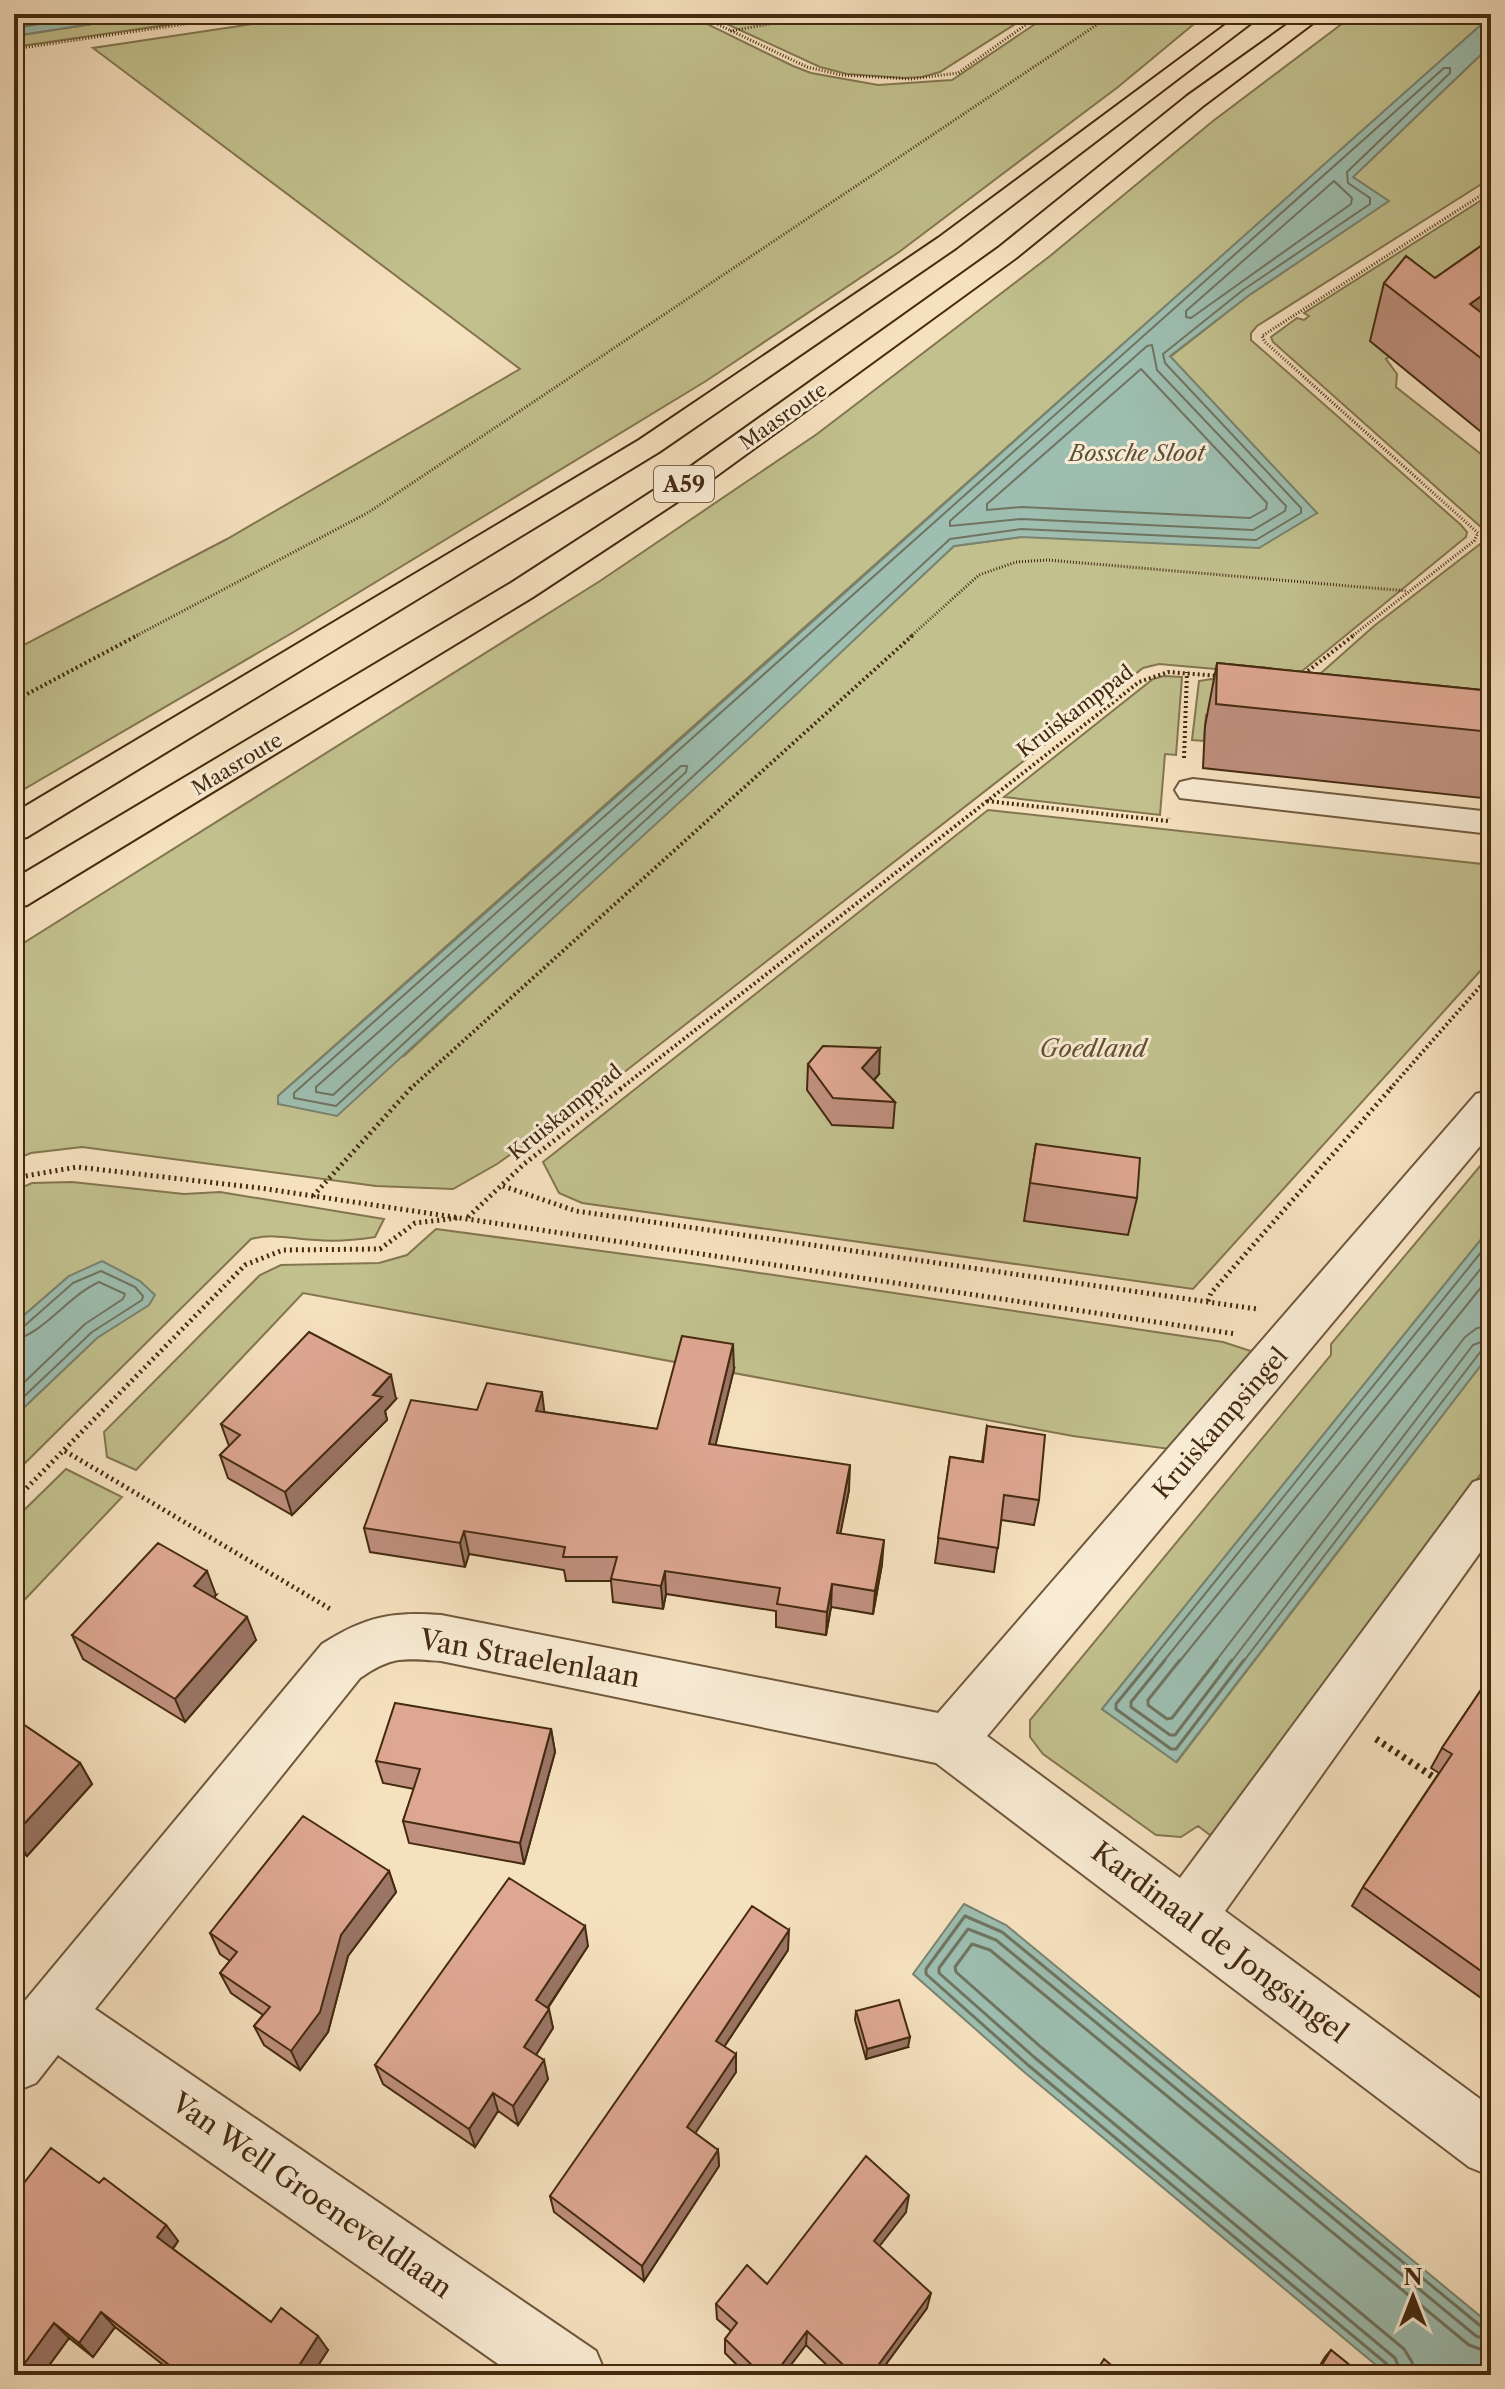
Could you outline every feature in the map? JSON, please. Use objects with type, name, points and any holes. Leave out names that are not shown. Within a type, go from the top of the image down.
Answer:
[{"type":"highway","name":"A59","points":[[14,829],[649,446],[947,243],[1253,14]]},
{"type":"highway","name":"Maasroute","points":[[14,896],[509,599],[704,471],[1007,253],[1195,101],[1315,14]]},
{"type":"street","points":[[1193,790],[1491,823]]},
{"type":"street","name":"Kruiskampsingel","points":[[949,1740],[1278,1334],[1491,1105]]},
{"type":"street","points":[[1186,1917],[1491,1497]]},
{"type":"street","name":"Van Straelenlaan","points":[[33,2038],[341,1661],[366,1644],[391,1634],[441,1638],[949,1740]]},
{"type":"street","name":"Kardinaal de Jongsingel","points":[[949,1740],[1491,2145]]},
{"type":"street","name":"Van Well Groeneveldlaan","points":[[33,2038],[572,2375]]},
{"type":"path","points":[[14,49],[254,14]]},
{"type":"path","points":[[696,14],[807,67],[864,77],[923,78],[958,73],[1041,14]]},
{"type":"path","points":[[729,31],[825,14]]},
{"type":"path","points":[[14,701],[369,512],[1113,14]]},
{"type":"path","points":[[1293,681],[1474,541],[1478,533],[1265,342],[1262,336],[1491,189]]},
{"type":"path","points":[[313,1196],[397,1100],[979,575],[1016,562],[1048,560],[1407,591]]},
{"type":"path","points":[[986,801],[1168,821],[1171,788],[1193,790],[1184,763],[1187,672]]},
{"type":"path","name":"Kruiskamppad","points":[[468,1217],[537,1154],[1151,674],[1187,672],[1228,677]]},
{"type":"path","points":[[1208,1301],[1211,1293],[1491,974]]},
{"type":"path","points":[[14,1178],[77,1167],[313,1196],[1278,1334]]},
{"type":"path","points":[[503,1186],[576,1211],[1256,1307],[1278,1334]]},
{"type":"path","points":[[14,1501],[245,1265],[283,1250],[380,1249],[415,1223],[468,1217]]},
{"type":"path","points":[[65,1451],[346,1618],[366,1644]]},
{"type":"path","points":[[1335,1712],[1452,1790]]},
{"type":"green space","points":[[157,14],[243,14],[14,47],[14,36]]},
{"type":"green space","points":[[320,14],[687,14],[811,73],[878,85],[952,80],[1050,14],[1206,14],[1118,87],[899,252],[706,381],[292,633],[14,795],[14,650],[227,539],[520,369],[93,48]]},
{"type":"green space","points":[[705,14],[1031,14],[940,72],[904,78],[847,74],[820,67]]},
{"type":"green space","points":[[1355,14],[1491,16],[278,1096],[278,1104],[404,1056],[954,546],[1021,537],[1317,513],[1170,357],[1248,296],[1388,201],[1353,177],[1491,45],[1491,178],[1257,326],[1251,333],[1251,340],[1461,525],[1467,532],[1466,537],[1296,676],[1159,664],[1143,668],[600,1091],[497,1164],[453,1189],[376,1186],[82,1147],[31,1153],[14,1160],[14,949],[600,581],[817,434],[1050,256],[1213,121]]},
{"type":"green space","points":[[1491,194],[1491,284],[1386,359],[1397,374],[1396,387],[1491,462],[1491,744],[1206,715],[1204,741],[1192,740],[1199,681],[1211,679],[1287,686],[1312,681],[1374,626],[1484,541],[1486,534],[1482,528],[1271,337],[1297,318],[1304,320],[1309,316],[1304,313]]},
{"type":"green space","points":[[1182,677],[1176,755],[1165,754],[1160,815],[1004,797],[1153,679]]},
{"type":"green space","name":"Goedland","points":[[988,810],[1491,865],[1491,959],[1193,1289],[582,1203],[559,1193],[543,1162]]},
{"type":"green space","points":[[1491,1153],[1491,1227],[1102,1709],[1177,1762],[1491,1352],[1491,1460],[1214,1838],[1198,1826],[1181,1837],[1156,1835],[1043,1754],[1030,1737],[1030,1720],[1331,1355],[1331,1344]]},
{"type":"green space","points":[[72,1182],[184,1194],[220,1192],[384,1219],[375,1237],[338,1241],[276,1236],[251,1239],[14,1474],[14,1417],[97,1338],[122,1321],[69,1276],[14,1324],[14,1191],[32,1183]]},
{"type":"green space","points":[[436,1229],[706,1265],[1223,1342],[1257,1353],[1177,1450],[1073,1436],[303,1293],[136,1470],[107,1457],[104,1432],[260,1275],[281,1265],[379,1263],[407,1255]]},
{"type":"green space","points":[[66,1469],[122,1497],[14,1611],[14,1520]]},
{"type":"water","points":[[14,14],[157,14],[14,36]]},
{"type":"water","name":"Bossche Sloot","points":[[1491,16],[1491,45],[1353,177],[1389,201],[1248,296],[1170,356],[1317,513],[1259,548],[1021,537],[954,546],[753,735],[337,1116],[278,1104],[278,1096]]},
{"type":"water","points":[[1491,1227],[1491,1352],[1176,1762],[1102,1709]]},
{"type":"water","points":[[102,1261],[140,1281],[155,1295],[149,1305],[97,1338],[14,1417],[14,1324],[69,1276]]},
{"type":"water","points":[[964,1904],[1006,1925],[1491,2325],[1491,2375],[1388,2375],[1023,2071],[913,1974]]},
{"type":"building","points":[[1491,239],[1491,289],[1470,304],[1491,320],[1491,366],[1384,283],[1406,256],[1435,278]]},
{"type":"building","points":[[1217,663],[1491,691],[1491,732],[1216,704]]},
{"type":"building","points":[[823,1046],[880,1048],[862,1068],[895,1102],[833,1098],[808,1064]]},
{"type":"building","points":[[1036,1144],[1140,1158],[1137,1198],[1030,1183]]},
{"type":"building","points":[[309,1332],[391,1375],[373,1395],[382,1397],[285,1492],[220,1455],[240,1435],[221,1424]]},
{"type":"building","points":[[682,1336],[733,1344],[709,1444],[850,1465],[837,1533],[884,1540],[875,1591],[832,1584],[827,1612],[777,1604],[780,1588],[665,1571],[661,1586],[611,1579],[617,1557],[563,1557],[565,1547],[464,1531],[460,1543],[364,1528],[411,1400],[477,1410],[487,1383],[542,1392],[536,1411],[657,1429]]},
{"type":"building","points":[[987,1426],[1045,1435],[1039,1500],[1004,1495],[998,1548],[938,1538],[950,1457],[983,1462]]},
{"type":"building","points":[[158,1543],[207,1571],[194,1586],[247,1617],[175,1699],[72,1635]]},
{"type":"building","points":[[1491,1675],[1491,1978],[1363,1887],[1452,1754],[1442,1748]]},
{"type":"building","points":[[395,1703],[551,1729],[520,1843],[403,1821],[420,1769],[376,1761]]},
{"type":"building","points":[[14,1718],[80,1763],[14,1835]]},
{"type":"building","points":[[303,1816],[389,1871],[341,1935],[320,2012],[291,2051],[254,2026],[270,2007],[220,1973],[237,1952],[210,1933]]},
{"type":"building","points":[[509,1878],[585,1926],[536,2000],[549,2009],[524,2047],[544,2060],[513,2106],[493,2093],[469,2129],[375,2065]]},
{"type":"building","points":[[752,1906],[789,1930],[716,2041],[736,2054],[687,2127],[718,2150],[642,2266],[550,2196]]},
{"type":"building","points":[[899,2000],[910,2037],[867,2049],[856,2011]]},
{"type":"building","points":[[51,2148],[99,2183],[104,2178],[166,2225],[157,2237],[271,2322],[281,2308],[318,2336],[293,2375],[182,2375],[101,2312],[79,2343],[54,2323],[14,2375],[14,2190],[17,2192]]},
{"type":"building","points":[[866,2156],[909,2195],[874,2241],[931,2293],[871,2375],[854,2375],[807,2331],[774,2375],[762,2375],[725,2339],[737,2323],[716,2304],[747,2265],[767,2284]]},
{"type":"building","points":[[1331,2350],[1362,2375],[1316,2375]]},
{"type":"building","points":[[1104,2359],[1123,2375],[1094,2375]]}]
